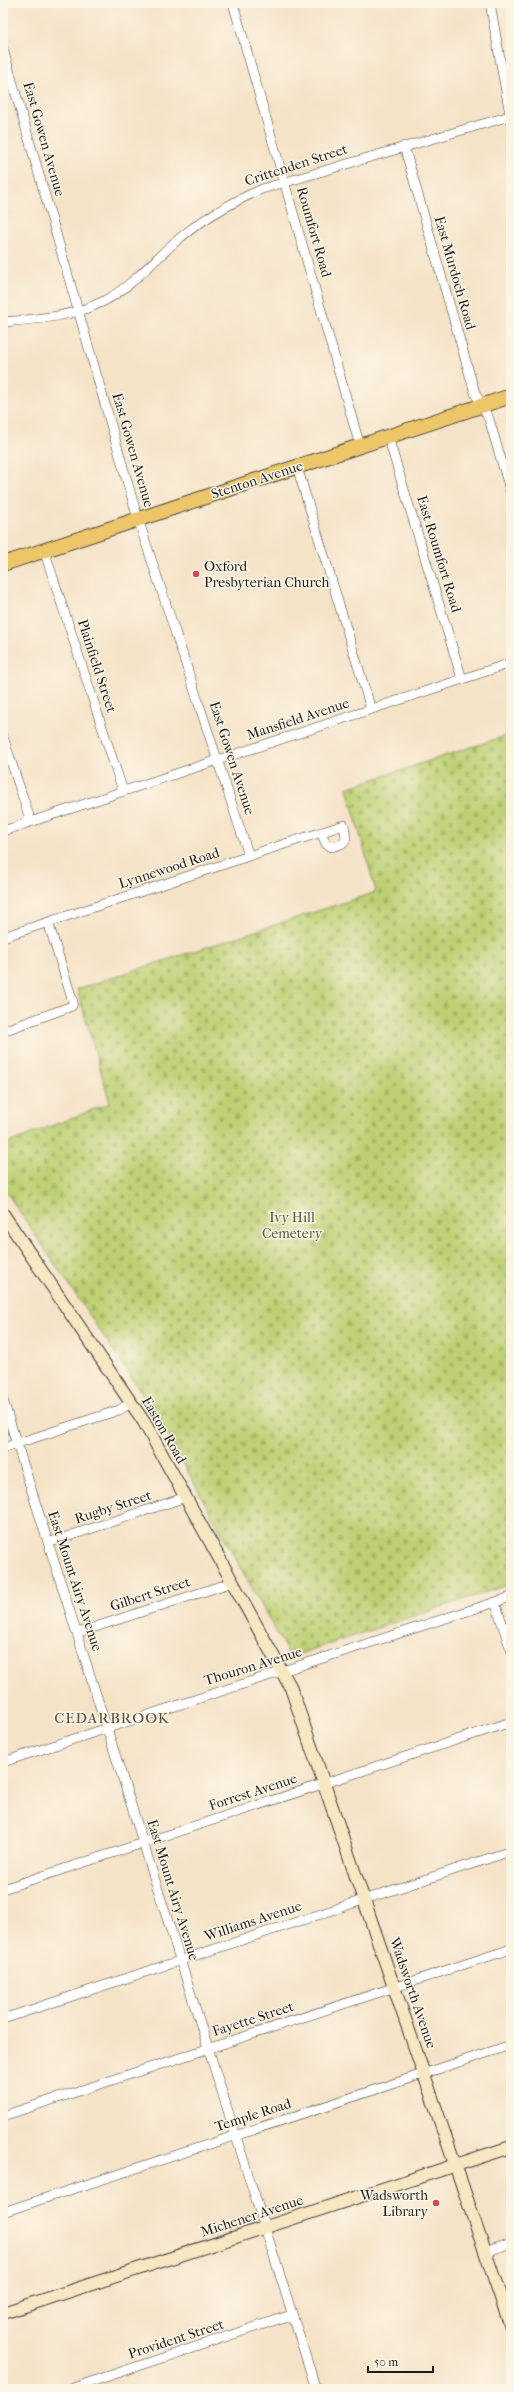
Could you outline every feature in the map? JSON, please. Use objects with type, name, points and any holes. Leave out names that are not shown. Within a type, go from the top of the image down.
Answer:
[{"type":"main road","name":"Stenton Avenue","points":[[3,564],[511,396]]},
{"type":"main road","name":"Easton Road","points":[[3,1214],[131,1403],[186,1497],[282,1672]]},
{"type":"main road","name":"Wadsworth Avenue","points":[[282,1672],[295,1699],[325,1783],[511,2327]]},
{"type":"main road","name":"Michener Avenue","points":[[3,2313],[511,2146]]},
{"type":"street","name":"Roumfort Road","points":[[233,3],[360,446]]},
{"type":"street","points":[[490,3],[510,118]]},
{"type":"street","name":"East Gowen Avenue","points":[[3,49],[138,519],[249,856]]},
{"type":"street","name":"Crittenden Street","points":[[3,322],[42,318],[78,310],[104,301],[123,289],[183,235],[212,214],[249,195],[285,181],[404,146],[510,118]]},
{"type":"street","name":"East Murdoch Road","points":[[404,146],[475,394],[488,418],[511,493]]},
{"type":"street","name":"East Roumfort Road","points":[[388,437],[462,679]]},
{"type":"street","points":[[297,467],[371,709]]},
{"type":"street","name":"Plainfield Street","points":[[44,550],[123,791]]},
{"type":"street","name":"Mansfield Avenue","points":[[3,831],[511,663]]},
{"type":"street","points":[[3,737],[31,822]]},
{"type":"street","name":"Lynnewood Road","points":[[3,937],[321,832],[344,825],[346,838],[344,843],[336,846],[326,844],[321,832]]},
{"type":"street","points":[[3,1031],[72,1006],[73,1002],[48,922]]},
{"type":"street","name":"East Mount Airy Avenue","points":[[3,1400],[236,2135],[291,2315],[316,2389]]},
{"type":"street","points":[[3,1448],[119,1410],[131,1403]]},
{"type":"street","name":"Rugby Street","points":[[48,1543],[186,1497]]},
{"type":"street","name":"Gilbert Street","points":[[77,1633],[233,1582]]},
{"type":"street","name":"Thouron Avenue","points":[[3,1762],[511,1597]]},
{"type":"street","points":[[495,1602],[511,1650]]},
{"type":"street","name":"Forrest Avenue","points":[[3,1889],[511,1722]]},
{"type":"street","name":"Williams Avenue","points":[[3,2019],[511,1851]]},
{"type":"street","name":"Fayette Street","points":[[3,2116],[511,1949]]},
{"type":"street","name":"Temple Road","points":[[3,2212],[511,2045]]},
{"type":"street","points":[[485,2252],[511,2243]]},
{"type":"street","name":"Provident Street","points":[[70,2389],[291,2315]]},
{"type":"green space","name":"Ivy Hill Cemetery","points":[[511,734],[511,1584],[290,1657],[156,1414],[3,1187],[3,1145],[110,1103],[77,989],[376,892],[347,788]]},
{"type":"place","name":"Oxford Presbyterian Church","points":[[196,574]]},
{"type":"place","name":"Wadsworth Library","points":[[436,2203]]},
{"type":"district","name":"CEDARBROOK","points":[[112,1718]]}]
